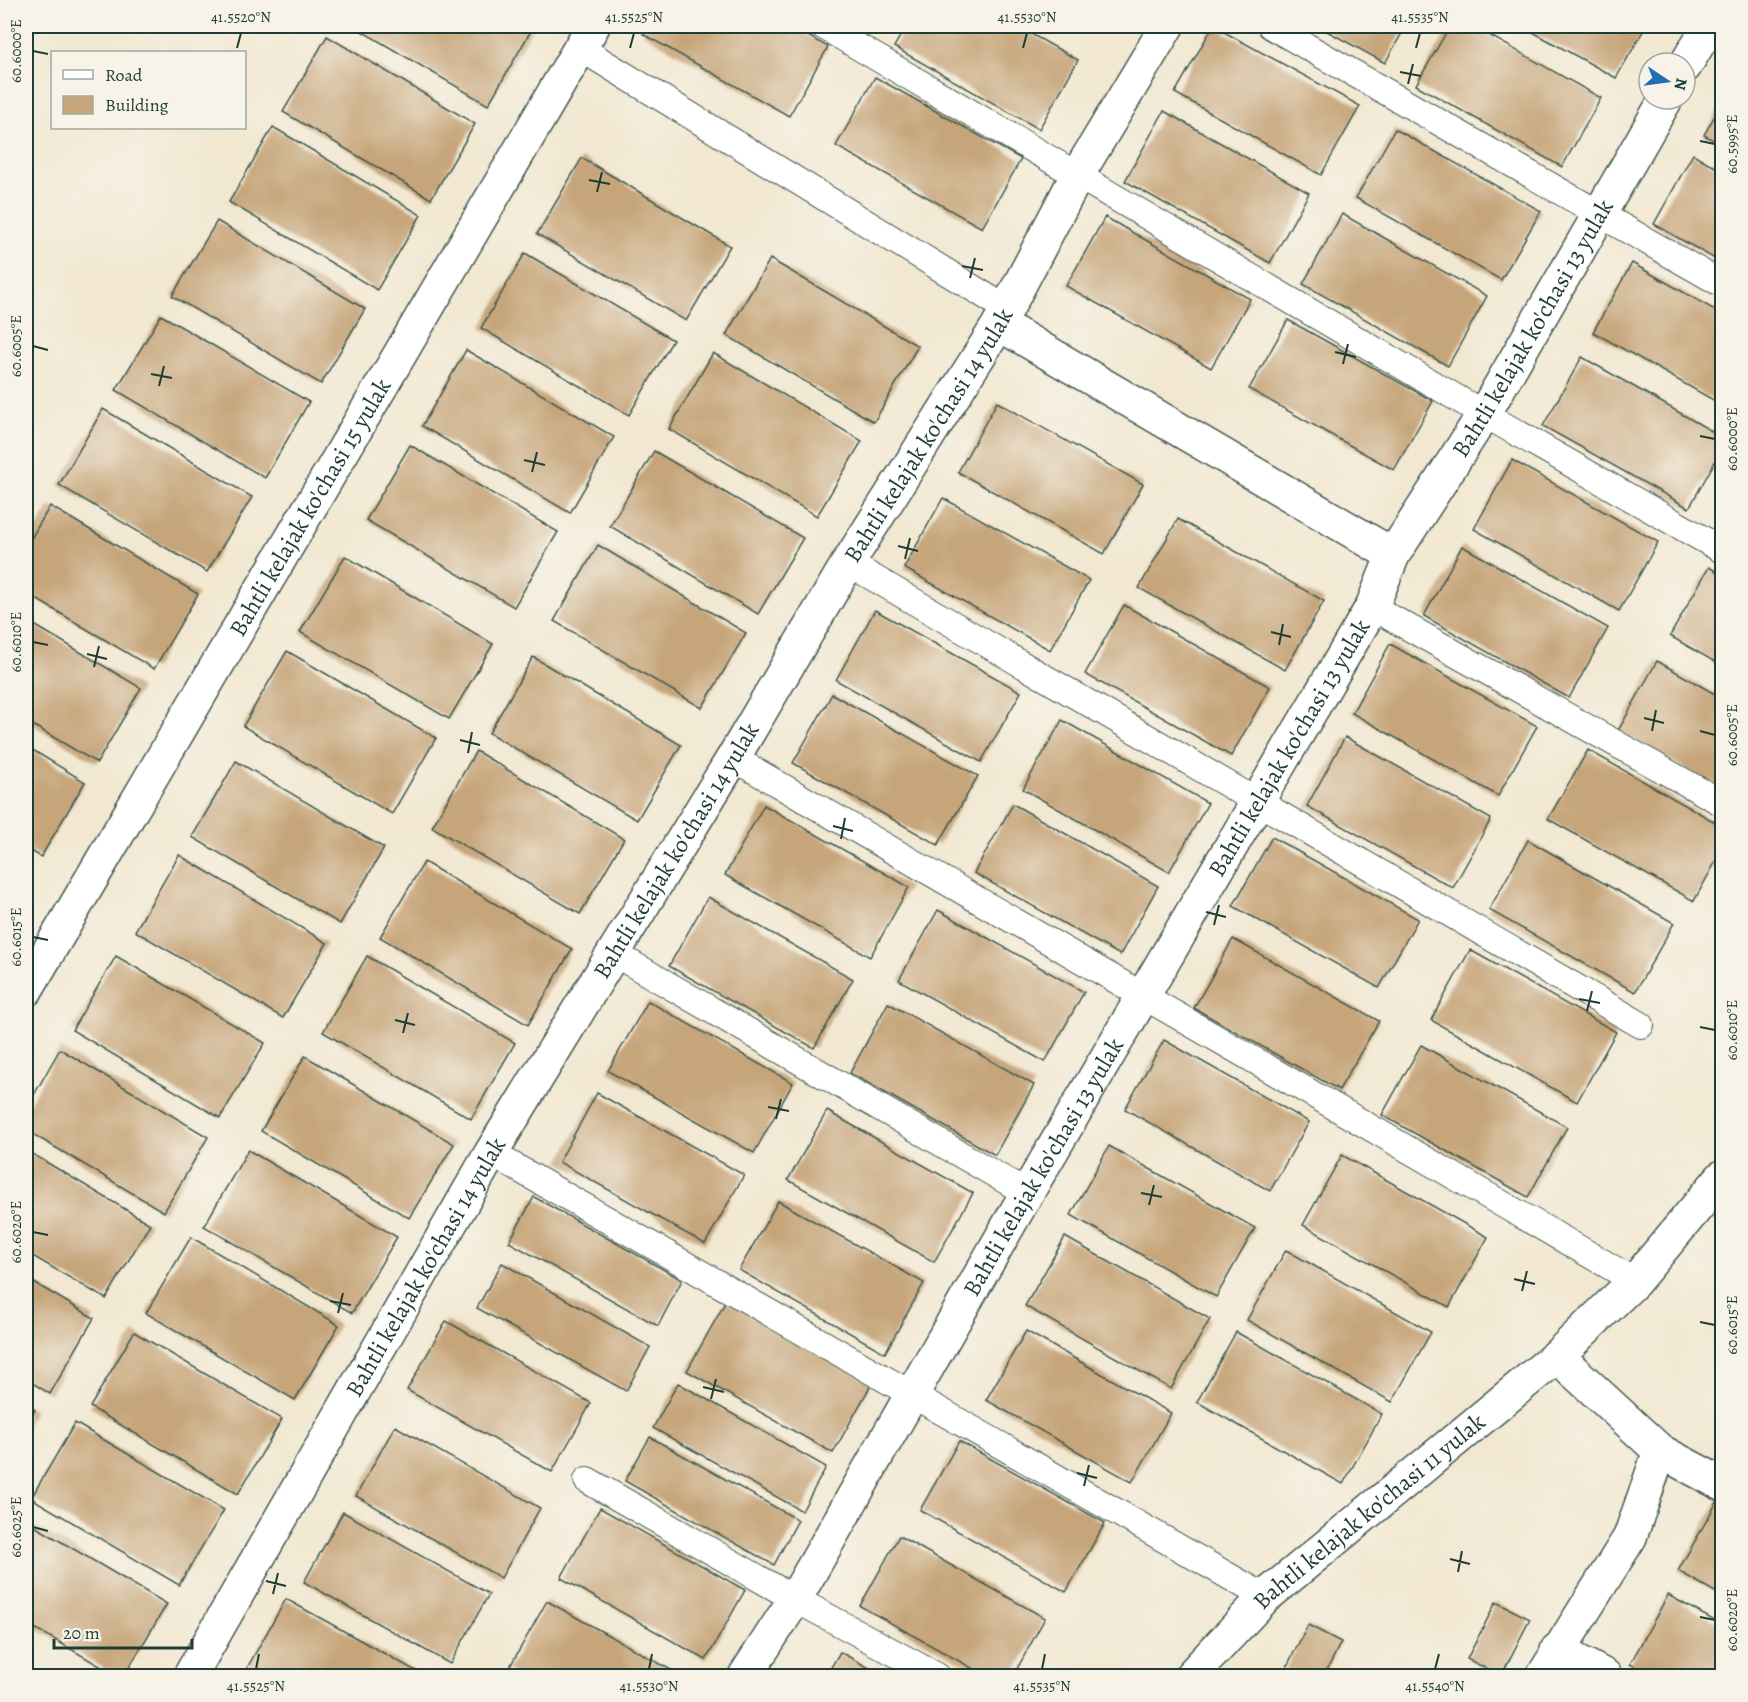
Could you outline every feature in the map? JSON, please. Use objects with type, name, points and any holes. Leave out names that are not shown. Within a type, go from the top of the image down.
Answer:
[{"type":"street","name":"Bahtli kelajak ko'chasi 14 yulak","points":[[190,1677],[491,1153],[615,954],[848,563],[1003,316],[1078,174],[1167,26]]},
{"type":"street","points":[[1694,51],[1709,26]]},
{"type":"street","name":"Bahtli kelajak ko'chasi 15 yulak","points":[[26,990],[587,37]]},
{"type":"street","name":"Bahtli kelajak ko'chasi 13 yulak","points":[[745,1677],[795,1599],[1027,1193],[1372,607],[1393,555],[1484,414],[1659,111]]},
{"type":"street","points":[[1003,316],[1393,555]]},
{"type":"street","name":"Bahtli kelajak ko'chasi 11 yulak","points":[[1191,1677],[1265,1597],[1557,1356],[1712,1210],[1722,1177]]},
{"type":"street","points":[[1557,1356],[1660,1451],[1722,1484]]},
{"type":"street","points":[[1605,1677],[1550,1663],[1630,1537],[1660,1451]]},
{"type":"lane","points":[[823,26],[1484,414],[1722,550]]},
{"type":"lane","points":[[1271,26],[1722,284]]},
{"type":"lane","points":[[587,37],[1003,316]]},
{"type":"lane","points":[[848,563],[1641,1024]]},
{"type":"lane","points":[[1372,607],[1722,803]]},
{"type":"lane","points":[[733,758],[1635,1281]]},
{"type":"lane","points":[[615,954],[1027,1193]]},
{"type":"lane","points":[[491,1153],[1265,1597]]},
{"type":"lane","points":[[587,1480],[937,1677]]},
{"type":"building","points":[[353,26],[526,26],[532,29],[488,105]]},
{"type":"building","points":[[648,26],[790,26],[828,47],[789,116],[643,34]]},
{"type":"building","points":[[906,26],[1017,26],[1078,60],[1039,129],[894,47]]},
{"type":"building","points":[[1080,26],[1094,26],[1091,31]]},
{"type":"building","points":[[1213,26],[1360,106],[1321,175],[1175,93]]},
{"type":"building","points":[[1318,26],[1406,26],[1385,63]]},
{"type":"building","points":[[1450,26],[1473,26],[1601,98],[1562,167],[1416,85]]},
{"type":"building","points":[[1522,26],[1646,26],[1616,78]]},
{"type":"building","points":[[327,36],[475,124],[431,199],[283,112]]},
{"type":"building","points":[[875,77],[1021,159],[982,228],[836,146]]},
{"type":"building","points":[[1722,103],[1722,145],[1704,135]]},
{"type":"building","points":[[1164,111],[1309,193],[1270,263],[1125,181]]},
{"type":"building","points":[[273,127],[421,215],[377,290],[229,202]]},
{"type":"building","points":[[1395,129],[1541,211],[1501,280],[1356,198]]},
{"type":"building","points":[[1693,154],[1722,171],[1722,263],[1654,224]]},
{"type":"building","points":[[582,158],[730,246],[686,321],[537,234]]},
{"type":"building","points":[[1342,214],[1487,296],[1448,366],[1303,284]]},
{"type":"building","points":[[1105,217],[1250,299],[1211,368],[1066,286]]},
{"type":"building","points":[[217,221],[365,309],[321,384],[172,296]]},
{"type":"building","points":[[525,253],[673,340],[629,415],[481,328]]},
{"type":"building","points":[[770,259],[918,346],[874,422],[726,335]]},
{"type":"building","points":[[1632,263],[1722,314],[1722,405],[1593,332]]},
{"type":"building","points":[[161,315],[309,402],[265,478],[116,390]]},
{"type":"building","points":[[1288,320],[1433,401],[1394,470],[1249,389]]},
{"type":"building","points":[[466,350],[614,437],[570,513],[422,426]]},
{"type":"building","points":[[713,353],[862,441],[817,516],[669,429]]},
{"type":"building","points":[[1582,357],[1722,437],[1722,449],[1689,508],[1543,426]]},
{"type":"building","points":[[997,402],[1143,484],[1104,554],[958,472]]},
{"type":"building","points":[[103,409],[252,497],[207,572],[59,485]]},
{"type":"building","points":[[410,445],[558,532],[514,607],[366,520]]},
{"type":"building","points":[[654,451],[803,538],[758,614],[610,526]]},
{"type":"building","points":[[1512,460],[1658,542],[1619,611],[1474,529]]},
{"type":"building","points":[[943,498],[1089,580],[1050,650],[904,568]]},
{"type":"building","points":[[50,506],[198,594],[154,669],[26,593],[26,547]]},
{"type":"building","points":[[1178,519],[1324,601],[1285,670],[1139,588]]},
{"type":"building","points":[[598,545],[746,633],[702,708],[554,621]]},
{"type":"building","points":[[1462,546],[1608,628],[1569,698],[1424,616]]},
{"type":"building","points":[[345,556],[493,644],[449,719],[300,632]]},
{"type":"building","points":[[1709,567],[1722,575],[1722,666],[1670,636]]},
{"type":"building","points":[[1124,605],[1270,687],[1231,756],[1085,674]]},
{"type":"building","points":[[875,610],[1021,692],[981,762],[836,680]]},
{"type":"building","points":[[26,620],[141,688],[97,763],[26,721]]},
{"type":"building","points":[[1390,644],[1537,726],[1498,796],[1352,713]]},
{"type":"building","points":[[287,651],[436,738],[392,814],[243,726]]},
{"type":"building","points":[[533,657],[681,745],[637,820],[489,733]]},
{"type":"building","points":[[1657,661],[1722,698],[1722,790],[1618,731]]},
{"type":"building","points":[[832,694],[978,776],[938,845],[793,763]]},
{"type":"building","points":[[1062,720],[1208,803],[1169,872],[1023,789]]},
{"type":"building","points":[[1345,737],[1491,819],[1453,888],[1307,806]]},
{"type":"building","points":[[26,746],[85,782],[41,857],[26,848]]},
{"type":"building","points":[[1588,750],[1722,826],[1722,850],[1694,901],[1548,819]]},
{"type":"building","points":[[476,751],[624,839],[580,914],[432,827]]},
{"type":"building","points":[[236,761],[384,848],[340,924],[192,837]]},
{"type":"building","points":[[1013,804],[1158,886],[1120,955],[974,873]]},
{"type":"building","points":[[764,805],[909,887],[870,957],[725,875]]},
{"type":"building","points":[[1272,837],[1418,919],[1379,988],[1233,906]]},
{"type":"building","points":[[1528,840],[1674,923],[1635,992],[1489,910]]},
{"type":"building","points":[[179,855],[327,943],[283,1018],[135,931]]},
{"type":"building","points":[[424,862],[572,949],[528,1025],[380,937]]},
{"type":"building","points":[[708,897],[853,979],[814,1048],[669,966]]},
{"type":"building","points":[[938,910],[1084,992],[1045,1062],[899,980]]},
{"type":"building","points":[[1233,939],[1379,1021],[1339,1090],[1194,1008]]},
{"type":"building","points":[[1470,950],[1616,1032],[1577,1102],[1431,1020]]},
{"type":"building","points":[[116,956],[265,1043],[220,1118],[72,1030]]},
{"type":"building","points":[[367,956],[515,1043],[471,1119],[323,1032]]},
{"type":"building","points":[[648,1001],[793,1083],[754,1153],[608,1071]]},
{"type":"building","points":[[888,1003],[1034,1085],[995,1155],[850,1073]]},
{"type":"building","points":[[1164,1040],[1309,1122],[1270,1191],[1125,1109]]},
{"type":"building","points":[[1421,1045],[1567,1127],[1528,1197],[1382,1115]]},
{"type":"building","points":[[60,1049],[208,1137],[164,1212],[26,1130],[26,1109]]},
{"type":"building","points":[[305,1056],[454,1144],[409,1218],[261,1131]]},
{"type":"building","points":[[597,1093],[744,1175],[705,1244],[559,1162]]},
{"type":"building","points":[[827,1111],[973,1193],[934,1262],[788,1180]]},
{"type":"building","points":[[1109,1146],[1255,1228],[1216,1297],[1071,1215]]},
{"type":"building","points":[[26,1150],[150,1224],[106,1299],[26,1252]]},
{"type":"building","points":[[248,1150],[397,1237],[352,1313],[204,1226]]},
{"type":"building","points":[[1342,1155],[1488,1237],[1449,1307],[1303,1225]]},
{"type":"building","points":[[534,1197],[682,1280],[658,1326],[509,1242]]},
{"type":"building","points":[[778,1201],[924,1283],[885,1353],[739,1270]]},
{"type":"building","points":[[191,1237],[339,1325],[295,1400],[146,1313]]},
{"type":"building","points":[[1065,1237],[1210,1319],[1171,1389],[1025,1306]]},
{"type":"building","points":[[1286,1250],[1431,1332],[1392,1402],[1247,1320]]},
{"type":"building","points":[[502,1263],[650,1347],[626,1391],[477,1308]]},
{"type":"building","points":[[26,1278],[94,1318],[50,1394],[26,1379]]},
{"type":"building","points":[[726,1301],[872,1383],[833,1453],[687,1371]]},
{"type":"building","points":[[446,1321],[591,1403],[552,1472],[407,1390]]},
{"type":"building","points":[[1026,1331],[1171,1413],[1132,1482],[986,1400]]},
{"type":"building","points":[[134,1332],[282,1419],[238,1494],[90,1407]]},
{"type":"building","points":[[1236,1332],[1382,1414],[1343,1484],[1197,1402]]},
{"type":"building","points":[[678,1383],[826,1467],[802,1511],[653,1428]]},
{"type":"building","points":[[26,1404],[35,1410],[26,1426]]},
{"type":"building","points":[[75,1423],[224,1510],[179,1585],[31,1498]]},
{"type":"building","points":[[395,1426],[540,1508],[501,1578],[356,1496]]},
{"type":"building","points":[[650,1437],[798,1520],[774,1565],[625,1481]]},
{"type":"building","points":[[959,1441],[1105,1523],[1066,1592],[920,1510]]},
{"type":"building","points":[[1717,1502],[1722,1505],[1722,1596],[1678,1571]]},
{"type":"building","points":[[600,1508],[745,1590],[706,1660],[561,1578]]},
{"type":"building","points":[[343,1512],[489,1594],[450,1664],[304,1582]]},
{"type":"building","points":[[26,1521],[167,1604],[124,1676],[117,1676],[26,1623]]},
{"type":"building","points":[[899,1536],[1045,1618],[1013,1676],[986,1676],[860,1606]]},
{"type":"building","points":[[1668,1595],[1722,1625],[1722,1676],[1651,1676],[1630,1664]]},
{"type":"building","points":[[286,1599],[425,1676],[262,1676],[247,1668]]},
{"type":"building","points":[[547,1601],[682,1676],[519,1676],[508,1670]]},
{"type":"building","points":[[1496,1602],[1530,1619],[1501,1676],[1467,1659]]},
{"type":"building","points":[[1308,1625],[1341,1642],[1324,1676],[1282,1676]]},
{"type":"building","points":[[840,1652],[884,1676],[826,1676]]}]
